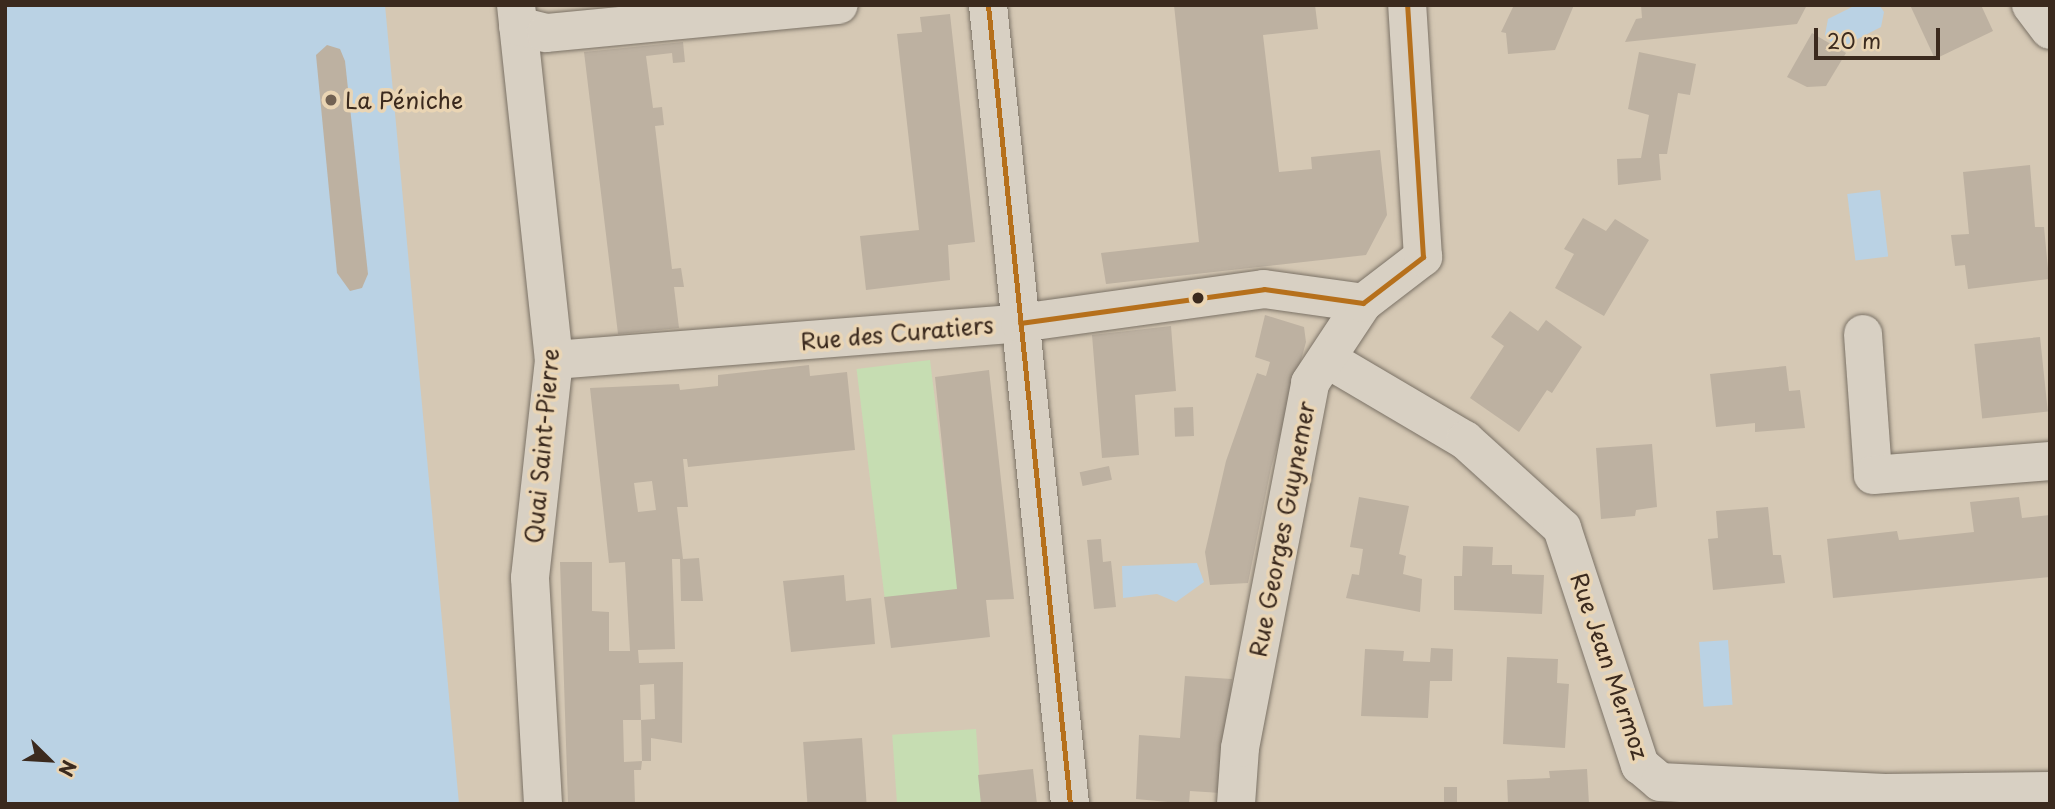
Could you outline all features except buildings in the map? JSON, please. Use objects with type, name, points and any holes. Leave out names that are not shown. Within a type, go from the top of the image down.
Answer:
[{"type":"street","points":[[517,16],[546,33],[839,5]]},
{"type":"street","points":[[988,5],[1070,804]]},
{"type":"street","name":"Rue Georges Guynemer","points":[[1236,804],[1240,748],[1310,383],[1329,360],[1363,303],[1423,257],[1407,5]]},
{"type":"street","points":[[2032,5],[2050,30]]},
{"type":"street","name":"Quai Saint-Pierre","points":[[517,16],[554,360],[530,578],[543,804]]},
{"type":"street","name":"Rue des Curatiers","points":[[554,360],[1020,323],[1264,289],[1363,303]]},
{"type":"street","points":[[1863,334],[1873,475],[2050,461]]},
{"type":"street","name":"Rue Jean Mermoz","points":[[1329,360],[1465,440],[1562,528],[1640,765],[1660,782],[1885,793],[2050,791]]},
{"type":"green space","points":[[930,360],[958,589],[885,598],[857,369]]},
{"type":"green space","points":[[976,729],[981,804],[897,804],[892,735]]},
{"type":"water","points":[[5,5],[385,5],[459,804],[5,804]]},
{"type":"water","points":[[1856,5],[1880,6],[1884,12],[1881,27],[1842,47],[1831,42],[1825,35],[1828,19]]},
{"type":"water","points":[[1880,190],[1888,257],[1855,261],[1847,194]]},
{"type":"water","points":[[1197,563],[1204,582],[1176,602],[1157,594],[1123,598],[1122,566]]},
{"type":"water","points":[[1728,640],[1733,705],[1704,707],[1699,642]]},
{"type":"transit line","points":[[988,5],[1070,804]]},
{"type":"transit line","points":[[1020,323],[1264,289],[1363,303],[1423,257],[1407,5]]},
{"type":"place","name":"La Péniche","points":[[331,100]]}]
